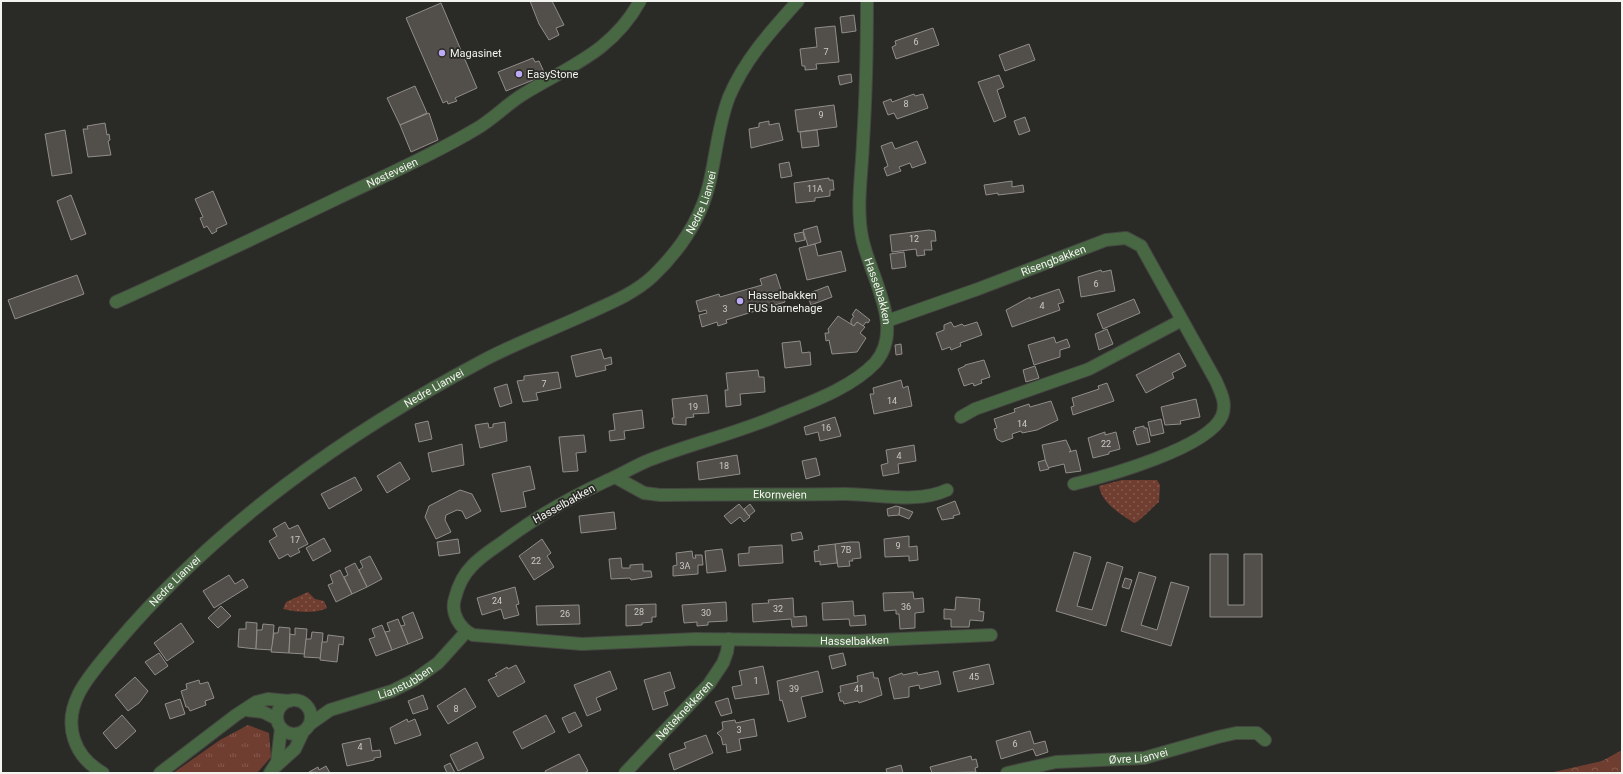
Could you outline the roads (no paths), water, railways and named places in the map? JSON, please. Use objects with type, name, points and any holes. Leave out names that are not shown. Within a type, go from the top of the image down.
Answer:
[{"type":"street","name":"Nøsteveien","points":[[116,302],[180,274],[426,156],[474,130],[516,99],[603,46],[617,35],[640,1]]},
{"type":"street","name":"Nedre Lianvei","points":[[103,773],[85,760],[78,748],[71,724],[72,709],[75,698],[84,684],[136,621],[208,548],[265,500],[311,465],[386,416],[451,378],[498,353],[624,296],[652,277],[673,255],[689,233],[697,217],[709,186],[721,122],[739,76],[754,52],[798,1]]},
{"type":"street","name":"Hasselbakken","points":[[867,1],[866,87],[860,194],[860,229],[887,321],[886,344],[879,357],[864,373],[850,382],[785,413],[733,433],[649,460],[569,499],[524,526],[471,566],[459,583],[453,603],[455,615],[460,626],[466,632],[482,637],[568,644],[634,643],[696,639],[855,641],[991,635]]},
{"type":"street","name":"Risengbakken","points":[[887,321],[1106,240],[1117,238],[1130,240],[1141,246],[1222,393],[1224,402],[1221,417],[1218,422],[1203,435],[1155,460],[1074,484]]},
{"type":"street","points":[[961,417],[975,409],[1088,369],[1129,349],[1182,320]]},
{"type":"street","name":"Ekornveien","points":[[615,477],[644,493],[660,495],[846,494],[934,496],[947,490]]},
{"type":"street","name":"Lianstubben","points":[[306,728],[330,710],[392,691],[414,680],[438,663],[466,632]]},
{"type":"street","name":"Nøtteknekkeren","points":[[624,773],[709,684],[723,663],[727,652],[729,639]]},
{"type":"street","points":[[160,773],[262,700],[300,701],[330,710]]},
{"type":"street","points":[[272,770],[279,756],[280,707],[289,701]]},
{"type":"street","points":[[272,770],[295,749],[306,728],[311,714],[305,703]]},
{"type":"street","points":[[246,710],[263,712],[292,734],[306,728]]},
{"type":"street","name":"Øvre Lianvei","points":[[1007,773],[1056,762],[1144,758],[1236,733],[1257,733],[1265,740]]},
{"type":"place","name":"Magasinet","points":[[442,53]]},
{"type":"place","name":"EasyStone","points":[[519,74]]},
{"type":"place","name":"Hasselbakken FUS barnehage","points":[[740,301]]}]
